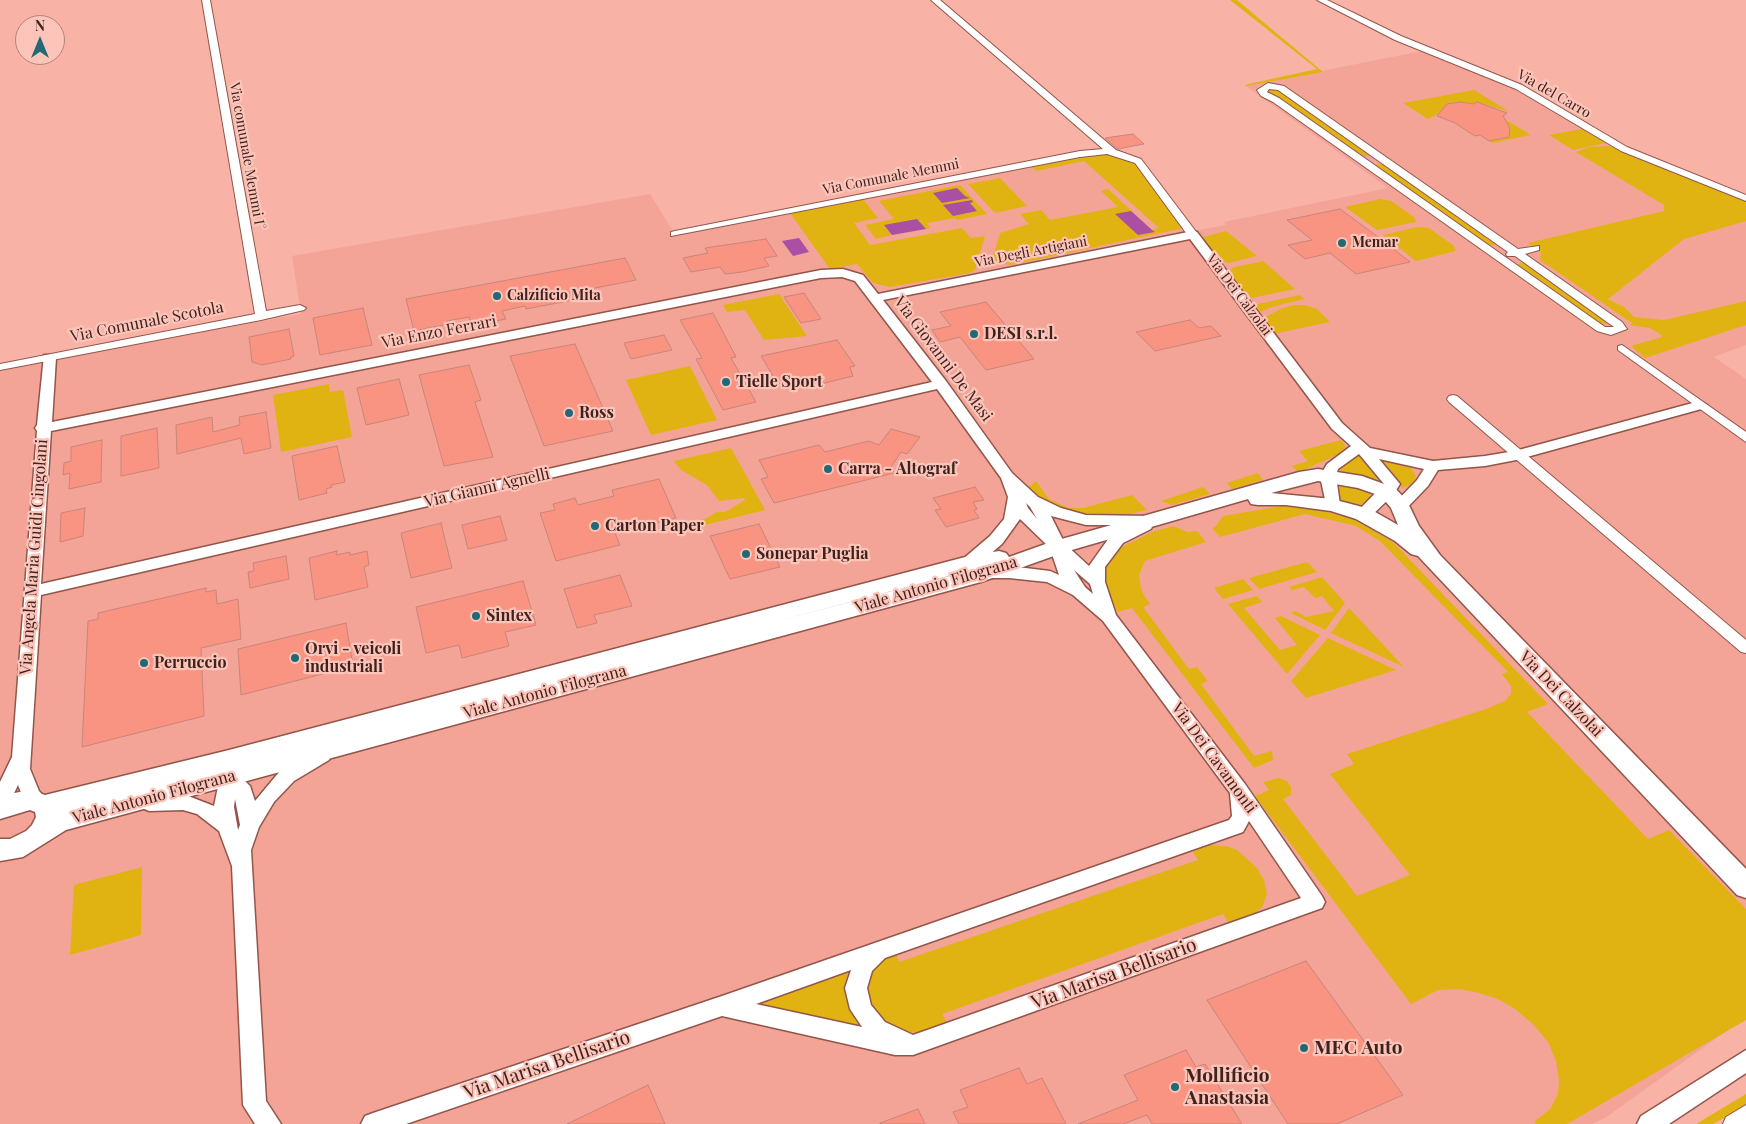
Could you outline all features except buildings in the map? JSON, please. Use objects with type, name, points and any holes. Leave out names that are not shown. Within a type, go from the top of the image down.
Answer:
[{"type":"main road","name":"Viale Antonio Filograna","points":[[0,850],[14,849],[35,838],[56,823],[124,805],[229,768],[1058,547],[1233,499],[1306,476],[1328,476],[1362,482],[1394,499]]},
{"type":"main road","points":[[1233,499],[1286,499],[1332,505],[1363,514],[1402,536],[1432,560]]},
{"type":"main road","name":"Via Dei Calzolai","points":[[1394,499],[1409,527],[1432,560],[1746,887]]},
{"type":"main road","name":"Viale Antonio Filograna","points":[[0,809],[20,801],[42,803],[329,751],[975,569]]},
{"type":"main road","points":[[35,838],[42,832],[49,817],[42,803]]},
{"type":"street","name":"Via comunale Memmi I°","points":[[206,0],[261,317]]},
{"type":"street","points":[[935,0],[1113,152]]},
{"type":"street","name":"Via del Carro","points":[[1321,0],[1398,38],[1519,87],[1600,137],[1634,154],[1687,172],[1746,198]]},
{"type":"street","points":[[1268,86],[1281,88],[1380,159],[1604,314],[1618,324],[1621,329],[1611,332],[1601,329],[1276,100],[1264,94],[1262,88],[1268,86]]},
{"type":"street","name":"Via Comunale Memmi","points":[[675,234],[1080,154],[1113,152]]},
{"type":"street","name":"Via Dei Calzolai","points":[[1113,152],[1134,159],[1141,165],[1325,411],[1362,449],[1392,484],[1394,499]]},
{"type":"street","points":[[1364,162],[1380,159]]},
{"type":"street","name":"Via Degli Artigiani","points":[[875,298],[1193,235]]},
{"type":"street","points":[[1498,257],[1535,248]]},
{"type":"street","name":"Via Giovanni De Masi","points":[[843,273],[859,278],[941,384],[1021,497],[1030,522],[1097,582]]},
{"type":"street","name":"Via Enzo Ferrari","points":[[42,428],[802,278],[843,273]]},
{"type":"street","name":"Via Comunale Scotola","points":[[0,367],[300,308]]},
{"type":"street","points":[[1622,348],[1746,438]]},
{"type":"street","name":"Via Angela Maria Guidi Cingolani","points":[[21,757],[34,591],[42,428],[48,358]]},
{"type":"street","name":"Via Gianni Agnelli","points":[[34,591],[941,384]]},
{"type":"street","points":[[1453,399],[1746,648]]},
{"type":"street","points":[[1332,505],[1328,476],[1332,467],[1362,449],[1433,466],[1485,461],[1700,405]]},
{"type":"street","points":[[1363,514],[1423,483],[1433,466]]},
{"type":"street","points":[[975,569],[1012,520],[1021,497],[1056,512],[1086,520],[1157,520]]},
{"type":"street","points":[[1109,617],[1097,582],[1097,567],[1117,538],[1157,520]]},
{"type":"street","points":[[1058,547],[1065,569],[1079,591]]},
{"type":"street","points":[[975,569],[1032,573],[1050,577],[1079,591],[1109,617]]},
{"type":"street","name":"Via Dei Cavamonti","points":[[1109,617],[1238,789],[1315,902]]},
{"type":"street","points":[[269,1124],[255,1105],[241,850],[250,826],[267,797],[287,776],[329,751]]},
{"type":"street","points":[[0,803],[21,757]]},
{"type":"street","points":[[21,757],[21,769],[31,795],[42,803]]},
{"type":"street","points":[[229,768],[243,791],[250,826]]},
{"type":"street","points":[[229,768],[224,807],[227,826],[241,864]]},
{"type":"street","name":"Via Marisa Bellisario","points":[[373,1124],[722,1006],[879,949],[1236,826],[1242,817],[1238,789]]},
{"type":"street","points":[[124,805],[184,802],[203,808],[227,826]]},
{"type":"street","name":"Via Marisa Bellisario","points":[[722,1006],[895,1045],[913,1045],[1315,902]]},
{"type":"street","name":"Via Marisa Bellisario","points":[[879,949],[863,966],[856,988],[861,1009],[877,1028],[913,1045]]},
{"type":"street","points":[[1649,1124],[1746,1060]]},
{"type":"street","points":[[1733,1124],[1746,1114]]},
{"type":"shaded area","points":[[1230,0],[1237,0],[1323,72],[1246,86],[1317,69]]},
{"type":"shaded area","points":[[1427,50],[1516,87],[1589,132],[1746,199],[1746,345],[1714,357],[1746,379],[1746,1017],[1605,1118],[1592,1124],[0,1124],[0,369],[301,314],[292,256],[650,194],[676,236],[1087,155],[1188,232],[1226,225],[1224,222],[1388,188],[1246,86]]},
{"type":"shaded area","points":[[1271,89],[1278,90],[1369,153],[1370,156],[1360,156],[1268,92]]},
{"type":"shaded area","points":[[1474,90],[1510,112],[1477,102],[1473,104],[1455,102],[1444,106],[1444,111],[1428,119],[1403,103]]},
{"type":"shaded area","points":[[1501,117],[1531,135],[1492,143],[1489,141],[1509,135],[1510,128]]},
{"type":"shaded area","points":[[1582,129],[1606,143],[1573,150],[1549,135]]},
{"type":"shaded area","points":[[1607,146],[1620,148],[1746,199],[1746,221],[1684,239],[1608,299],[1624,307],[1634,317],[1664,320],[1746,301],[1746,325],[1645,358],[1631,346],[1662,337],[1660,334],[1650,328],[1630,325],[1632,323],[1540,260],[1541,253],[1528,243],[1664,211],[1664,205],[1576,152],[1589,147]]},
{"type":"shaded area","points":[[1106,154],[1134,161],[1184,228],[1011,265],[992,261],[1000,233],[1029,224],[1020,214],[1041,210],[1050,220],[1118,207],[1101,191],[1108,189],[1152,230],[1159,228],[1084,161],[1036,171],[1030,166],[1087,155]]},
{"type":"shaded area","points":[[1377,164],[1386,165],[1497,245],[1486,245],[1375,166]]},
{"type":"shaded area","points":[[1000,178],[1027,206],[995,213],[968,184]]},
{"type":"shaded area","points":[[960,185],[987,214],[927,223],[930,228],[926,229],[917,219],[885,226],[892,235],[876,239],[865,225],[894,219],[879,201]]},
{"type":"shaded area","points":[[957,188],[970,198],[942,203],[933,193]]},
{"type":"shaded area","points":[[863,199],[878,218],[854,223],[870,245],[962,228],[971,238],[985,236],[975,270],[970,273],[890,287],[873,283],[857,264],[830,269],[790,213]]},
{"type":"shaded area","points":[[1380,199],[1391,201],[1414,217],[1416,222],[1377,230],[1345,207]]},
{"type":"shaded area","points":[[972,200],[973,202],[970,203],[977,211],[953,216],[943,205]]},
{"type":"shaded area","points":[[1131,211],[1155,232],[1138,235],[1115,214]]},
{"type":"shaded area","points":[[917,219],[926,229],[892,235],[884,225]]},
{"type":"shaded area","points":[[1417,227],[1429,228],[1454,246],[1456,251],[1416,261],[1383,235]]},
{"type":"shaded area","points":[[1226,231],[1257,256],[1229,263],[1218,260],[1203,237]]},
{"type":"shaded area","points":[[799,238],[809,252],[793,256],[782,241]]},
{"type":"shaded area","points":[[1263,261],[1295,289],[1252,298],[1245,295],[1227,272],[1234,267]]},
{"type":"shaded area","points":[[1526,263],[1610,323],[1600,324],[1517,265]]},
{"type":"shaded area","points":[[779,294],[807,336],[764,340],[745,310],[727,312],[723,305]]},
{"type":"shaded area","points":[[1300,295],[1304,299],[1272,307],[1258,313],[1255,309],[1258,304]]},
{"type":"shaded area","points":[[1294,305],[1304,305],[1317,309],[1330,322],[1273,334],[1262,319],[1280,309]]},
{"type":"shaded area","points":[[690,366],[717,420],[651,435],[626,380]]},
{"type":"shaded area","points":[[329,384],[330,392],[343,390],[352,437],[281,452],[273,395]]},
{"type":"shaded area","points":[[1341,440],[1346,447],[1339,454],[1304,470],[1297,471],[1292,466],[1308,461],[1299,451]]},
{"type":"shaded area","points":[[731,448],[765,510],[693,528],[690,521],[705,519],[717,512],[725,512],[745,500],[744,498],[719,501],[707,485],[681,470],[674,461]]},
{"type":"shaded area","points":[[1358,453],[1380,476],[1378,478],[1375,480],[1339,473],[1342,467]]},
{"type":"shaded area","points":[[1382,457],[1409,465],[1416,476],[1414,483],[1402,488],[1393,475],[1378,460]]},
{"type":"shaded area","points":[[1258,473],[1263,480],[1232,489],[1227,483]]},
{"type":"shaded area","points":[[1036,481],[1049,499],[1069,508],[1083,508],[1132,495],[1147,510],[1122,516],[1080,514],[1045,501],[1027,488]]},
{"type":"shaded area","points":[[1349,484],[1369,491],[1371,501],[1360,505],[1345,502],[1339,498],[1338,488]]},
{"type":"shaded area","points":[[1203,487],[1210,494],[1172,505],[1161,501]]},
{"type":"shaded area","points":[[1287,505],[1320,510],[1353,519],[1393,542],[1548,704],[1527,712],[1648,839],[1669,830],[1746,909],[1746,1020],[1567,1124],[1536,1124],[1534,1122],[1550,1109],[1558,1094],[1559,1080],[1556,1061],[1548,1042],[1534,1025],[1515,1009],[1498,999],[1460,989],[1438,990],[1411,1004],[1255,796],[1269,790],[1263,782],[1279,778],[1287,781],[1291,787],[1291,795],[1283,799],[1357,896],[1410,875],[1330,774],[1354,764],[1347,754],[1486,709],[1505,701],[1511,694],[1511,686],[1502,674],[1508,672],[1380,541],[1356,526],[1305,514],[1220,537],[1212,528],[1216,526],[1223,516]]},
{"type":"shaded area","points":[[1173,526],[1188,532],[1197,531],[1206,542],[1145,561],[1139,575],[1140,584],[1143,594],[1150,604],[1143,607],[1189,669],[1197,667],[1208,681],[1201,684],[1254,756],[1272,751],[1273,760],[1254,768],[1132,608],[1118,612],[1108,593],[1103,570],[1120,548],[1152,532]]},
{"type":"shaded area","points":[[1307,562],[1317,572],[1259,589],[1249,578]]},
{"type":"shaded area","points":[[1322,577],[1345,603],[1325,630],[1291,613],[1295,611],[1306,617],[1334,611],[1322,596],[1315,598],[1304,587],[1292,590],[1289,587]]},
{"type":"shaded area","points":[[1243,579],[1253,590],[1223,599],[1214,588]]},
{"type":"shaded area","points":[[1257,596],[1262,602],[1244,608],[1280,650],[1297,645],[1275,618],[1281,616],[1320,635],[1287,674],[1228,604]]},
{"type":"shaded area","points":[[1349,608],[1404,667],[1331,633]]},
{"type":"shaded area","points":[[1328,638],[1396,670],[1306,698],[1291,681]]},
{"type":"shaded area","points":[[1206,845],[1226,846],[1237,850],[1257,868],[1264,880],[1267,894],[1262,907],[1254,914],[1229,924],[1223,914],[942,1014],[948,1024],[930,1031],[917,1033],[898,1030],[887,1025],[866,999],[868,975],[873,967],[894,950],[899,962],[1198,860],[1192,850]]},
{"type":"shaded area","points":[[142,867],[141,935],[70,955],[74,885]]},
{"type":"shaded area","points":[[849,969],[844,987],[849,1008],[861,1029],[757,1006],[756,1002]]},
{"type":"shaded area","points":[[1746,1094],[1746,1104],[1737,1111],[1713,1124],[1696,1124]]},
{"type":"place","name":"Memar","points":[[1342,243]]},
{"type":"place","name":"Calzificio Mita","points":[[497,296]]},
{"type":"place","name":"DESI s.r.l.","points":[[974,334]]},
{"type":"place","name":"Tielle Sport","points":[[726,382]]},
{"type":"place","name":"Ross","points":[[569,413]]},
{"type":"place","name":"Carra - Altograf","points":[[828,469]]},
{"type":"place","name":"Carton Paper","points":[[595,526]]},
{"type":"place","name":"Sonepar Puglia","points":[[746,554]]},
{"type":"place","name":"Sintex","points":[[476,616]]},
{"type":"place","name":"Orvi - veicoli industriali","points":[[295,658]]},
{"type":"place","name":"Perruccio","points":[[144,663]]},
{"type":"place","name":"MEC Auto","points":[[1304,1048]]},
{"type":"place","name":"Mollificio Anastasia","points":[[1175,1087]]}]
